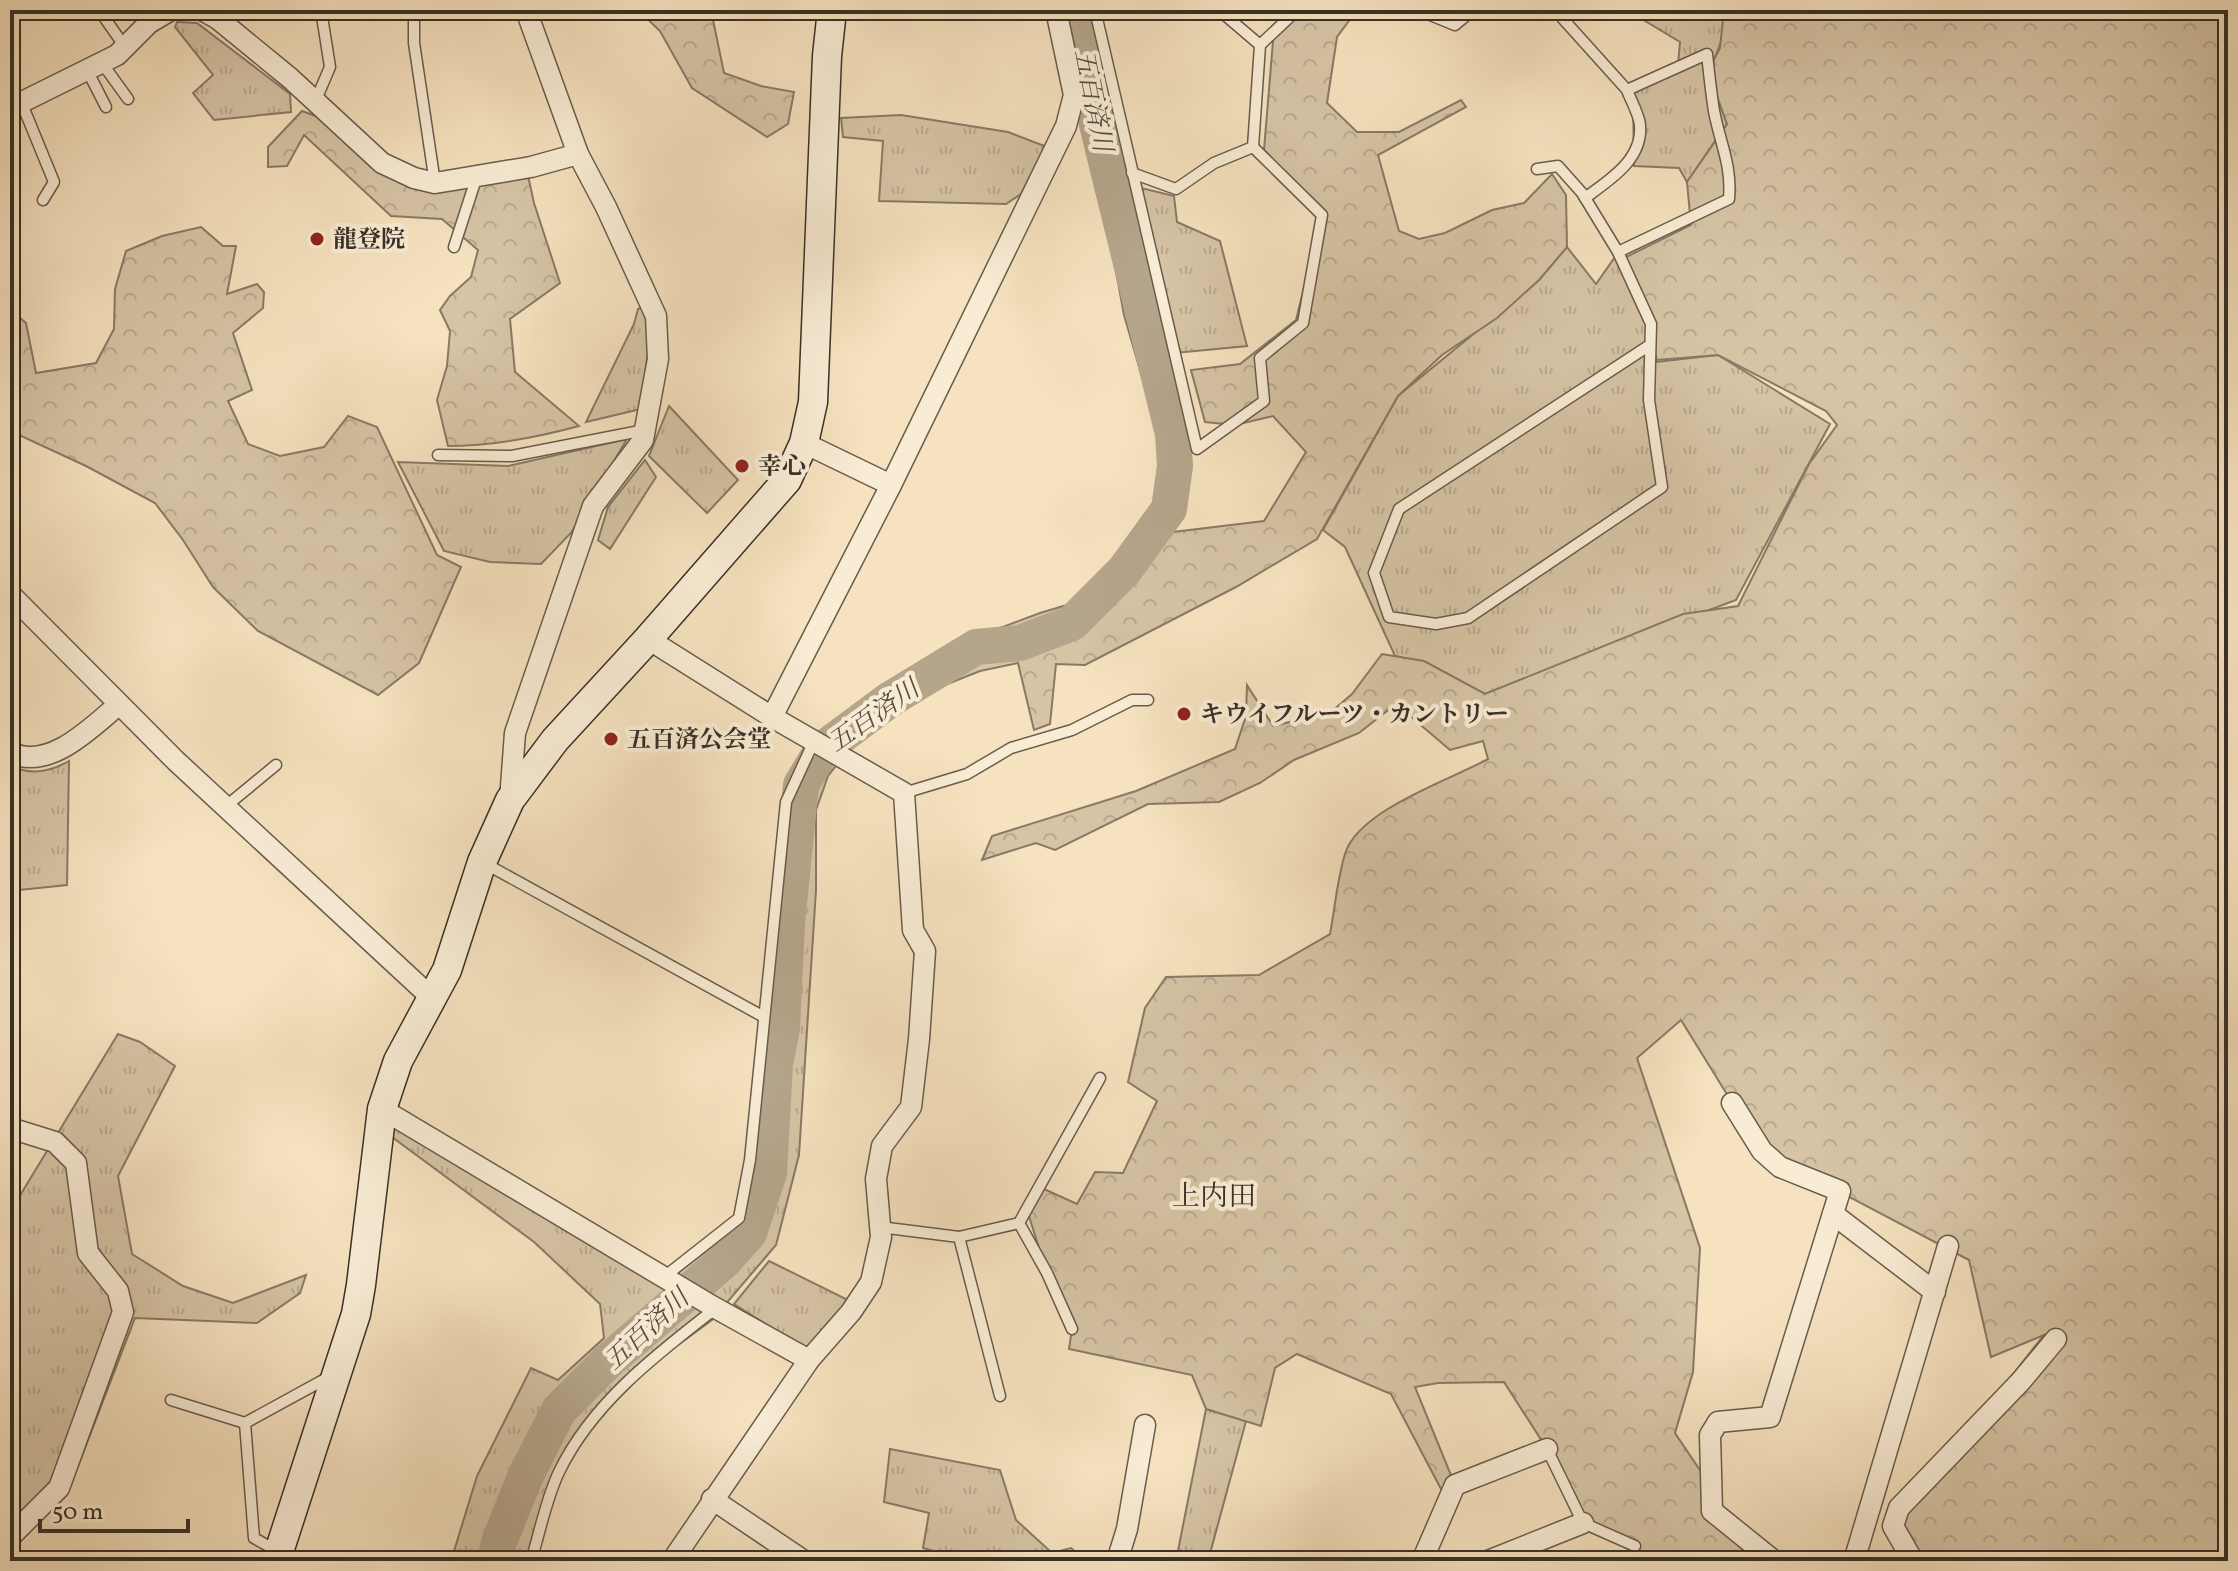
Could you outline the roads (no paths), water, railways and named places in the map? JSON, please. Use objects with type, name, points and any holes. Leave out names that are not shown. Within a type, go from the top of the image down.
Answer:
[{"type":"street","points":[[16,106],[117,55],[149,23],[171,10]]},
{"type":"street","points":[[202,10],[242,38],[382,163],[414,178],[435,183],[531,167],[578,154]]},
{"type":"street","points":[[510,800],[515,733],[593,506],[643,440],[658,359],[656,316],[578,154],[526,10]]},
{"type":"street","points":[[277,1556],[356,1314],[382,1109],[398,1061],[447,970],[482,862],[510,800],[555,740],[787,480],[804,443],[813,402],[827,56],[832,10]]},
{"type":"street","points":[[772,717],[891,485],[947,364],[1066,126],[1074,95],[1056,10]]},
{"type":"street","points":[[804,443],[891,485]]},
{"type":"street","points":[[10,594],[118,705],[433,999]]},
{"type":"street","points":[[648,639],[772,717],[904,793],[913,930],[925,951],[911,1107],[882,1146],[876,1179],[881,1237],[871,1282],[851,1312],[809,1360],[672,1561]]},
{"type":"street","points":[[10,752],[17,756],[51,755],[118,705]]},
{"type":"street","points":[[1732,1103],[1762,1151],[1780,1167],[1840,1191],[1770,1417],[1718,1422],[1710,1435],[1712,1511],[1774,1561]]},
{"type":"street","points":[[382,1109],[714,1307],[809,1360]]},
{"type":"street","points":[[10,1128],[55,1142],[76,1163],[88,1253],[118,1291],[123,1312],[59,1488],[10,1537]]},
{"type":"street","points":[[1833,1214],[1935,1292]]},
{"type":"street","points":[[1854,1561],[1948,1246]]},
{"type":"street","points":[[1893,1526],[1899,1508],[2021,1381],[2056,1339]]},
{"type":"street","points":[[1117,1561],[1127,1529],[1145,1425]]},
{"type":"street","points":[[1422,1561],[1455,1485],[1547,1449]]},
{"type":"street","points":[[712,1499],[804,1561]]},
{"type":"street","points":[[1870,1508],[1893,1526],[1913,1561]]},
{"type":"street","points":[[1488,1561],[1583,1523]]},
{"type":"lane","points":[[99,10],[125,47]]},
{"type":"lane","points":[[315,102],[330,67],[321,10]]},
{"type":"lane","points":[[414,10],[414,43],[435,183]]},
{"type":"lane","points":[[1095,10],[1197,449],[1264,401],[1260,358],[1303,323],[1322,215],[1253,147],[1260,45],[1297,10]]},
{"type":"lane","points":[[1219,10],[1260,45]]},
{"type":"lane","points":[[1418,10],[1455,25],[1473,10]]},
{"type":"lane","points":[[1555,10],[1627,90],[1640,124],[1639,141],[1624,168],[1585,198]]},
{"type":"lane","points":[[1618,252],[1729,199],[1731,180],[1715,114],[1707,54],[1627,90]]},
{"type":"lane","points":[[94,67],[128,99]]},
{"type":"lane","points":[[94,67],[106,107]]},
{"type":"lane","points":[[16,106],[54,182],[43,200]]},
{"type":"lane","points":[[1132,173],[1176,189],[1214,163],[1253,147]]},
{"type":"lane","points":[[1537,169],[1558,166],[1585,198],[1618,252],[1651,324],[1649,400],[1662,487],[1468,618],[1436,624],[1389,617],[1374,573],[1399,509],[1650,345]]},
{"type":"lane","points":[[454,247],[477,176]]},
{"type":"lane","points":[[438,455],[512,456],[645,430]]},
{"type":"lane","points":[[904,793],[967,774],[1011,748],[1072,730],[1132,700],[1148,700]]},
{"type":"lane","points":[[658,1273],[739,1218],[750,1160],[786,802],[814,741]]},
{"type":"lane","points":[[225,807],[276,765]]},
{"type":"lane","points":[[482,862],[764,1017]]},
{"type":"lane","points":[[880,1227],[959,1237],[1019,1223],[1100,1078]]},
{"type":"lane","points":[[1019,1223],[1047,1273],[1072,1329]]},
{"type":"lane","points":[[959,1237],[1000,1396]]},
{"type":"lane","points":[[531,1561],[559,1473],[592,1419],[653,1357],[714,1307]]},
{"type":"lane","points":[[171,1400],[245,1423],[337,1372]]},
{"type":"lane","points":[[245,1423],[254,1538],[277,1556]]},
{"type":"lane","points":[[1547,1449],[1583,1523],[1635,1546]]},
{"type":"waterway","name":"五百済川","points":[[495,1561],[499,1542],[525,1477],[559,1410],[607,1362],[724,1261],[749,1233],[769,1173],[775,1064],[782,1029],[787,923],[801,785],[822,750],[889,700],[976,647],[1020,643],[1072,623],[1124,571],[1169,509],[1175,466],[1173,434],[1092,104],[1078,10]]},
{"type":"place","name":"龍登院","points":[[317,239]]},
{"type":"place","name":"幸心","points":[[742,466]]},
{"type":"place","name":"キウイフルーツ・カントリー","points":[[1184,714]]},
{"type":"place","name":"五百済公会堂","points":[[611,739]]},
{"type":"district","name":"上内田","points":[[1214,1195]]}]
